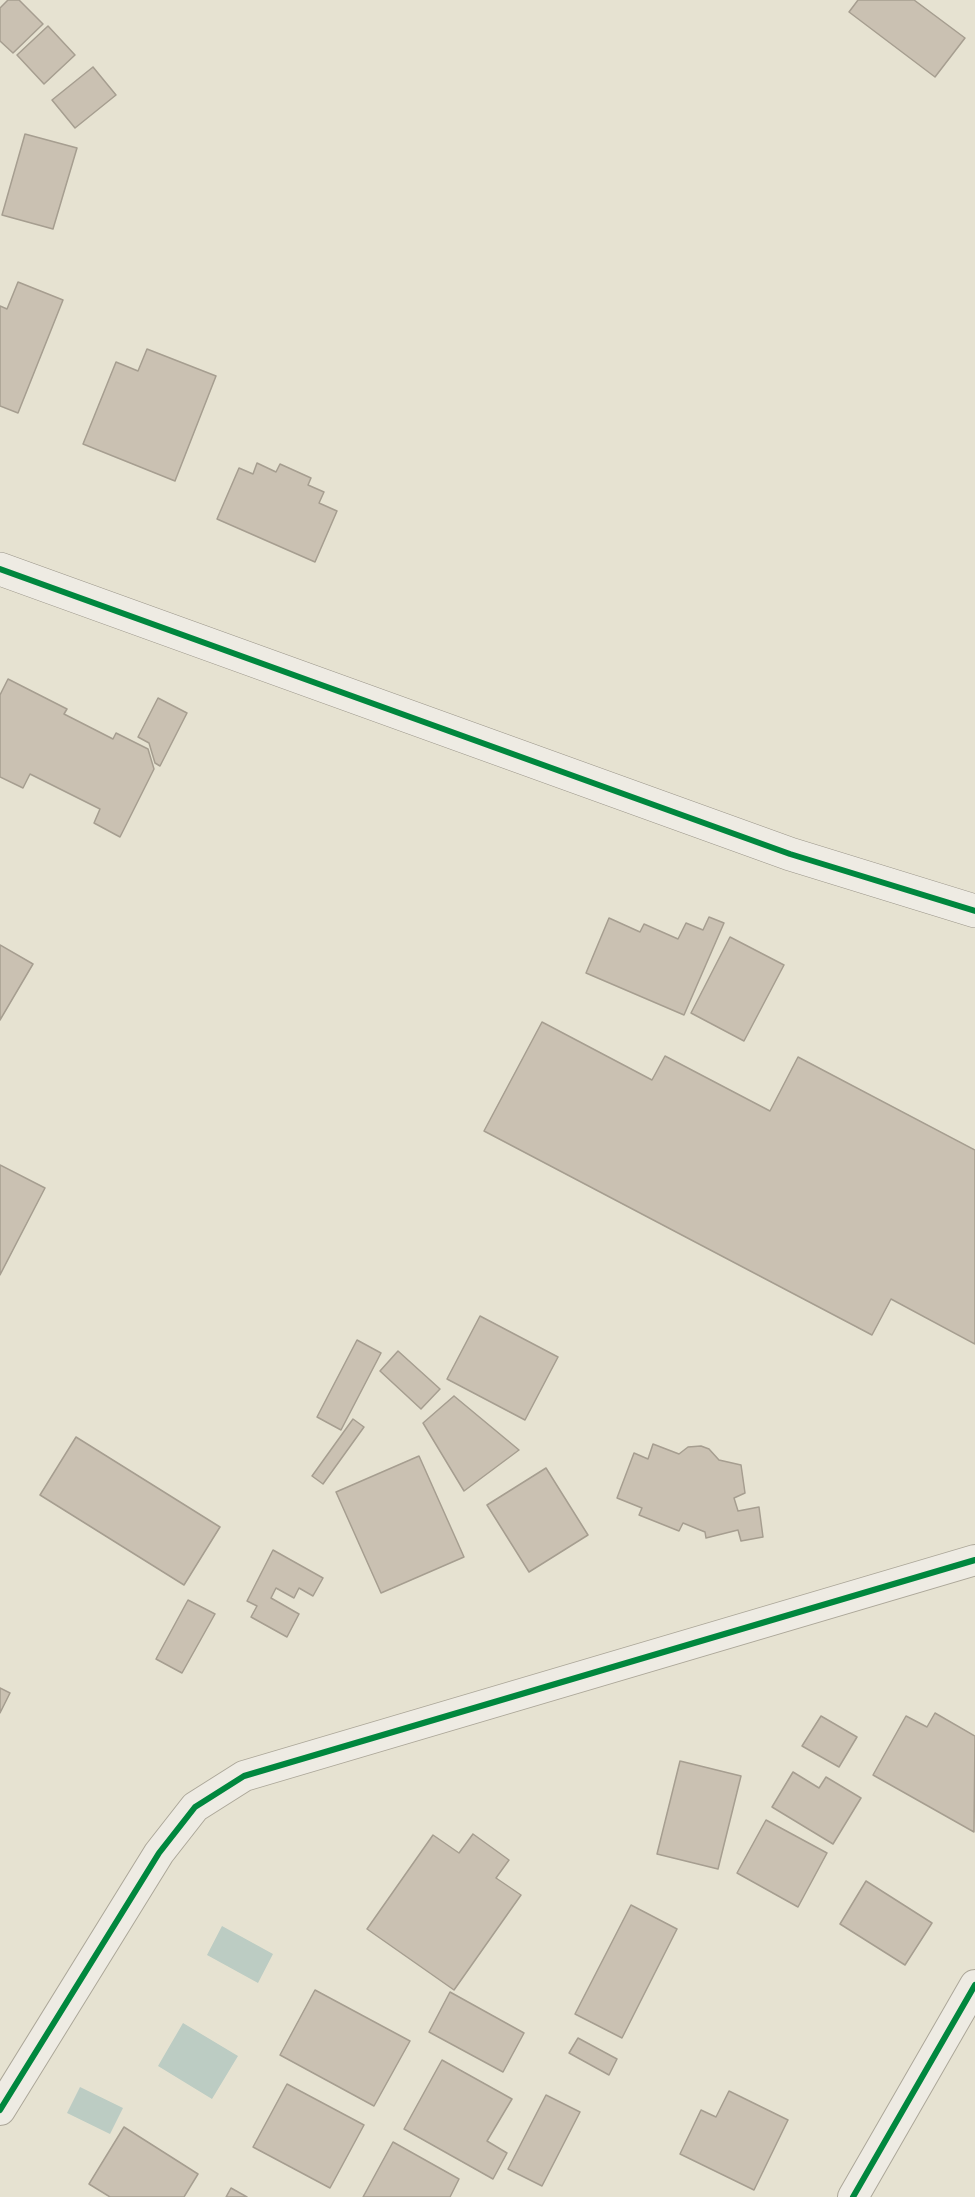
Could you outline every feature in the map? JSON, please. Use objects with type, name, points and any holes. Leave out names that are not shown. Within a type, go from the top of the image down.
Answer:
[{"type":"street","points":[[0,569],[790,854],[975,911]]},
{"type":"street","points":[[0,2110],[159,1853],[195,1807],[243,1776],[975,1560]]},
{"type":"street","points":[[853,2197],[975,1985]]},
{"type":"shaded area","points":[[222,1926],[273,1954],[258,1983],[207,1955]]},
{"type":"shaded area","points":[[183,2023],[238,2056],[212,2099],[158,2066]]},
{"type":"shaded area","points":[[80,2087],[123,2108],[110,2134],[67,2113]]},
{"type":"building","points":[[8,0],[19,0],[43,24],[13,53],[0,41],[0,8]]},
{"type":"building","points":[[858,0],[914,0],[965,38],[935,77],[849,12]]},
{"type":"building","points":[[48,26],[75,55],[44,84],[17,55]]},
{"type":"building","points":[[93,67],[116,95],[75,128],[52,100]]},
{"type":"building","points":[[25,134],[77,148],[53,229],[2,215]]},
{"type":"building","points":[[18,282],[63,300],[18,413],[0,406],[0,306],[7,309]]},
{"type":"building","points":[[147,349],[216,376],[175,481],[83,444],[116,362],[138,371]]},
{"type":"building","points":[[257,463],[276,472],[280,464],[311,478],[308,485],[324,492],[319,503],[337,511],[315,562],[217,519],[239,468],[253,474]]},
{"type":"building","points":[[8,679],[67,709],[64,714],[113,739],[116,733],[148,749],[154,769],[120,837],[94,823],[100,809],[30,774],[23,788],[0,777],[0,695]]},
{"type":"building","points":[[158,698],[187,713],[160,766],[155,763],[149,743],[138,737]]},
{"type":"building","points":[[709,917],[724,923],[684,1015],[586,973],[609,918],[640,932],[644,924],[678,939],[686,923],[703,930]]},
{"type":"building","points":[[730,937],[784,965],[744,1041],[691,1013]]},
{"type":"building","points":[[0,945],[33,964],[0,1020]]},
{"type":"building","points":[[542,1022],[652,1080],[665,1056],[770,1111],[798,1057],[975,1150],[975,1344],[891,1299],[872,1335],[484,1131]]},
{"type":"building","points":[[0,1165],[45,1188],[0,1275]]},
{"type":"building","points":[[480,1316],[558,1357],[525,1420],[447,1379]]},
{"type":"building","points":[[357,1340],[381,1353],[341,1430],[317,1417]]},
{"type":"building","points":[[398,1351],[440,1389],[421,1409],[380,1371]]},
{"type":"building","points":[[454,1396],[519,1450],[464,1491],[423,1423]]},
{"type":"building","points":[[353,1419],[364,1427],[323,1484],[312,1476]]},
{"type":"building","points":[[76,1437],[220,1527],[184,1585],[40,1495]]},
{"type":"building","points":[[653,1444],[679,1454],[688,1447],[701,1446],[709,1449],[719,1460],[741,1465],[745,1493],[734,1498],[738,1511],[759,1507],[763,1537],[741,1541],[738,1530],[706,1538],[705,1532],[683,1523],[679,1531],[639,1515],[642,1508],[617,1498],[634,1453],[648,1459]]},
{"type":"building","points":[[419,1456],[464,1557],[381,1593],[336,1492]]},
{"type":"building","points":[[546,1468],[588,1535],[529,1572],[487,1505]]},
{"type":"building","points":[[273,1550],[323,1578],[313,1596],[299,1588],[294,1598],[276,1588],[271,1598],[299,1614],[287,1637],[251,1617],[257,1606],[247,1601]]},
{"type":"building","points":[[188,1600],[215,1614],[182,1673],[156,1659]]},
{"type":"building","points":[[0,1688],[10,1693],[0,1713]]},
{"type":"building","points":[[935,1713],[975,1736],[974,1832],[873,1775],[906,1716],[927,1727]]},
{"type":"building","points":[[821,1716],[857,1737],[839,1767],[802,1746]]},
{"type":"building","points":[[680,1761],[741,1776],[718,1869],[657,1854]]},
{"type":"building","points":[[793,1772],[819,1788],[826,1777],[861,1798],[833,1844],[772,1807]]},
{"type":"building","points":[[766,1820],[827,1853],[798,1907],[737,1873]]},
{"type":"building","points":[[473,1834],[509,1860],[496,1878],[521,1895],[454,1990],[367,1929],[433,1835],[459,1853]]},
{"type":"building","points":[[866,1881],[932,1923],[905,1965],[840,1924]]},
{"type":"building","points":[[631,1905],[677,1929],[622,2038],[575,2014]]},
{"type":"building","points":[[315,1990],[410,2041],[374,2106],[280,2055]]},
{"type":"building","points":[[450,1992],[524,2033],[503,2072],[429,2032]]},
{"type":"building","points":[[578,2038],[617,2059],[609,2075],[569,2053]]},
{"type":"building","points":[[442,2060],[512,2099],[487,2141],[507,2153],[493,2179],[404,2129]]},
{"type":"building","points":[[287,2084],[364,2125],[330,2188],[253,2147]]},
{"type":"building","points":[[729,2091],[788,2120],[754,2190],[680,2154],[701,2110],[716,2117]]},
{"type":"building","points":[[546,2095],[580,2112],[542,2186],[508,2169]]},
{"type":"building","points":[[124,2127],[198,2174],[184,2197],[110,2197],[89,2184]]},
{"type":"building","points":[[393,2142],[459,2179],[450,2197],[363,2197]]},
{"type":"building","points":[[231,2188],[247,2197],[226,2197]]},
{"type":"cycle path","points":[[0,569],[790,854],[975,911]]},
{"type":"cycle path","points":[[0,2110],[159,1853],[195,1807],[244,1776],[975,1560]]},
{"type":"cycle path","points":[[853,2197],[975,1985]]}]
